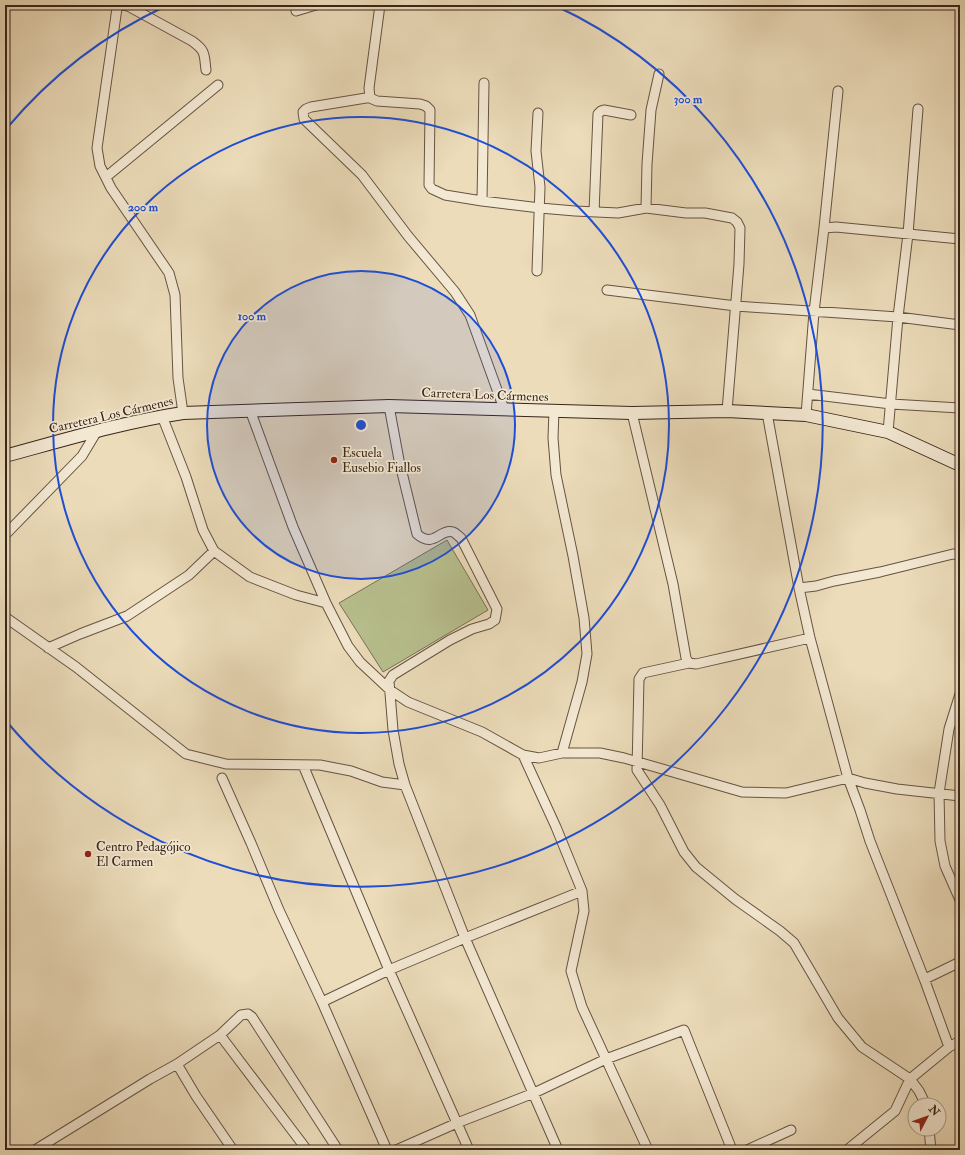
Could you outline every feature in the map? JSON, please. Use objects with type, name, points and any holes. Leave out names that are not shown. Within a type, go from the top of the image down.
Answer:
[{"type":"main road","name":"Carretera Los Cármenes","points":[[5,456],[97,430],[183,412],[389,406],[632,413],[727,411],[806,415],[888,432],[960,465]]},
{"type":"street","points":[[183,412],[178,378],[175,295],[169,273],[111,188],[100,166],[97,148],[117,8],[122,5],[128,6],[192,41],[200,47],[204,53],[206,70]]},
{"type":"street","points":[[296,11],[316,5]]},
{"type":"street","points":[[370,98],[369,88],[380,5]]},
{"type":"street","points":[[646,208],[647,164],[651,110],[659,74]]},
{"type":"street","points":[[482,201],[484,83]]},
{"type":"street","points":[[106,177],[218,85]]},
{"type":"street","points":[[806,415],[814,312],[838,91]]},
{"type":"street","points":[[504,409],[470,315],[459,298],[408,236],[362,176],[304,119],[303,112],[306,109],[366,98],[377,101],[420,104],[426,106],[430,110],[429,185],[432,189],[445,194],[482,201],[540,208],[618,213],[646,208],[686,213],[705,213],[732,218],[737,222],[740,228],[739,264],[727,411]]},
{"type":"street","points":[[888,432],[898,317],[908,234],[918,109]]},
{"type":"street","points":[[594,212],[598,114],[604,110],[631,114]]},
{"type":"street","points":[[537,271],[540,208],[539,168],[536,151],[538,113]]},
{"type":"street","points":[[824,228],[836,227],[960,239]]},
{"type":"street","points":[[607,290],[736,306],[898,317],[960,325]]},
{"type":"street","points":[[808,394],[891,404],[960,408]]},
{"type":"street","points":[[389,406],[399,460],[418,534],[423,539],[431,540],[448,532],[454,533],[461,538],[498,609],[495,620],[490,624],[472,629],[450,640],[393,675],[389,681],[393,730],[399,764],[405,785],[465,938],[558,1150]]},
{"type":"street","points":[[250,410],[293,527],[326,603],[348,646],[360,662],[390,690],[408,702],[482,732],[522,755],[540,758],[562,754],[600,753],[624,758],[742,792],[786,793],[848,778],[891,788],[960,796]]},
{"type":"street","points":[[554,411],[556,475],[584,618],[587,654],[582,682],[562,754]]},
{"type":"street","points":[[632,413],[673,584],[686,658],[689,664]]},
{"type":"street","points":[[767,413],[799,588],[810,638],[848,778],[870,841],[925,981],[949,1047]]},
{"type":"street","points":[[162,416],[186,477],[203,530],[214,551],[250,577],[296,595],[326,603]]},
{"type":"street","points":[[5,535],[82,456],[97,430]]},
{"type":"street","points":[[48,648],[127,616],[189,575],[214,551]]},
{"type":"street","points":[[799,588],[816,586],[930,561],[953,554],[960,555]]},
{"type":"street","points":[[5,617],[76,667],[186,754],[226,764],[320,765],[351,771],[382,782],[405,785]]},
{"type":"street","points":[[810,638],[696,664],[689,664],[643,674],[639,679],[637,770],[660,805],[684,852],[696,867],[735,899],[780,931],[794,943],[838,1018],[862,1048],[910,1079],[922,1097]]},
{"type":"street","points":[[960,694],[950,729],[939,793],[940,841],[944,866],[960,900]]},
{"type":"street","points":[[522,755],[556,827],[582,891],[584,911],[571,971],[582,1007],[648,1150]]},
{"type":"street","points":[[302,765],[389,970],[468,1150]]},
{"type":"street","points":[[222,778],[279,910],[322,1002],[387,1150]]},
{"type":"street","points":[[322,1002],[389,970],[582,891]]},
{"type":"street","points":[[925,981],[925,979],[960,962]]},
{"type":"street","points":[[35,1150],[177,1064],[220,1035],[241,1015],[248,1014],[252,1017],[338,1150]]},
{"type":"street","points":[[396,1150],[457,1123],[534,1093],[606,1059],[684,1030],[732,1150]]},
{"type":"street","points":[[220,1035],[308,1150]]},
{"type":"street","points":[[847,1150],[895,1111],[910,1079],[949,1047],[960,1041]]},
{"type":"street","points":[[177,1064],[196,1096],[233,1150]]},
{"type":"street","points":[[747,1150],[791,1130]]},
{"type":"street","points":[[930,1137],[931,1150]]},
{"type":"green space","points":[[447,540],[488,610],[383,672],[339,603]]},
{"type":"place","name":"Escuela Eusebio Fiallos","points":[[334,460]]},
{"type":"place","name":"Centro Pedagójico El Carmen","points":[[88,854]]}]
